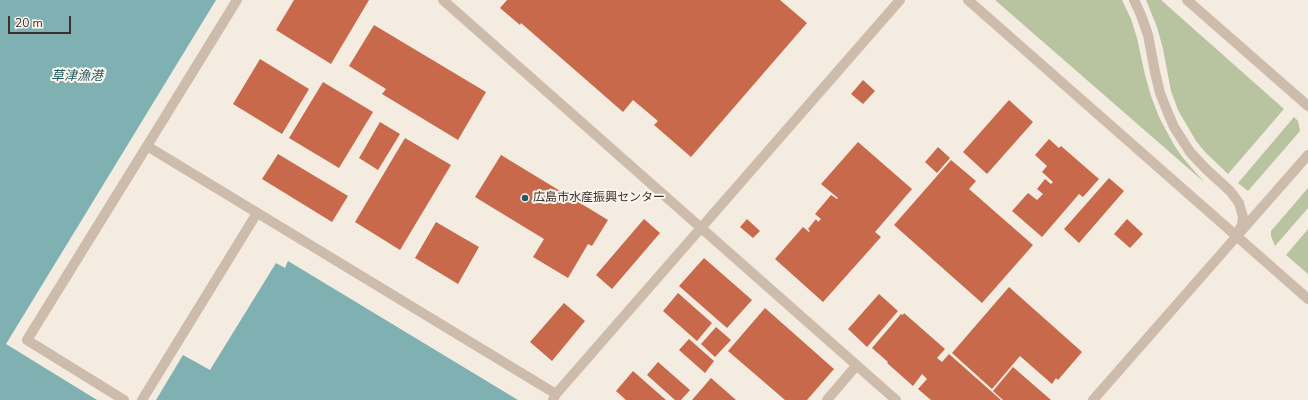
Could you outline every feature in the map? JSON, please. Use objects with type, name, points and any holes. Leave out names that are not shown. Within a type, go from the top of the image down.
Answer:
[{"type":"street","points":[[124,400],[27,340],[237,0]]},
{"type":"street","points":[[443,0],[702,227],[856,366],[896,400]]},
{"type":"street","points":[[147,146],[555,397],[900,0]]},
{"type":"street","points":[[968,0],[1308,299]]},
{"type":"street","points":[[1134,0],[1148,35],[1160,93],[1174,127],[1194,156],[1230,191],[1239,203],[1243,217],[1242,225],[1236,236]]},
{"type":"street","points":[[1187,0],[1308,106]]},
{"type":"street","points":[[1093,400],[1308,155]]},
{"type":"street","points":[[142,400],[257,213]]},
{"type":"street","points":[[827,400],[856,366]]},
{"type":"green space","points":[[995,0],[1122,0],[1131,19],[1151,96],[1159,117],[1183,158],[1204,182]]},
{"type":"green space","points":[[1146,0],[1161,0],[1284,109],[1228,174],[1196,141],[1178,110],[1171,91],[1157,27]]},
{"type":"green space","points":[[1294,117],[1298,121],[1300,131],[1248,191],[1238,183]]},
{"type":"green space","points":[[1308,188],[1308,208],[1275,246],[1271,236],[1271,231]]},
{"type":"green space","points":[[1308,229],[1308,274],[1286,255]]},
{"type":"water","name":"草津漁港","points":[[0,0],[216,0],[6,344],[97,400],[0,400]]},
{"type":"water","points":[[288,261],[518,400],[156,400],[183,355],[210,370],[276,263],[285,268]]},
{"type":"building","points":[[294,0],[369,0],[331,64],[276,30]]},
{"type":"building","points":[[507,0],[780,0],[807,23],[691,157],[654,125],[658,121],[633,100],[623,112],[521,23],[520,25],[500,8]]},
{"type":"building","points":[[374,25],[486,92],[458,140],[382,94],[386,89],[349,66]]},
{"type":"building","points":[[260,59],[309,89],[282,134],[233,104]]},
{"type":"building","points":[[863,80],[875,91],[863,104],[851,94]]},
{"type":"building","points":[[323,82],[373,112],[339,168],[289,138]]},
{"type":"building","points":[[1009,100],[1033,122],[987,174],[963,152]]},
{"type":"building","points":[[380,122],[400,134],[378,170],[359,158]]},
{"type":"building","points":[[405,138],[451,165],[400,250],[355,222]]},
{"type":"building","points":[[1049,139],[1059,148],[1061,146],[1099,179],[1083,197],[1079,194],[1042,237],[1012,211],[1028,193],[1037,200],[1043,194],[1037,189],[1045,179],[1051,184],[1053,182],[1042,172],[1047,166],[1035,155]]},
{"type":"building","points":[[858,142],[912,189],[875,232],[881,237],[823,302],[775,259],[803,227],[809,232],[810,231],[808,229],[816,219],[818,222],[821,219],[815,214],[831,195],[837,199],[838,198],[821,184]]},
{"type":"building","points":[[938,147],[950,158],[937,173],[925,162]]},
{"type":"building","points":[[278,154],[348,196],[332,222],[262,179]]},
{"type":"building","name":"広島市水産振興センター","points":[[501,155],[608,220],[592,246],[588,244],[568,278],[533,257],[544,239],[475,197]]},
{"type":"building","points":[[951,160],[976,181],[969,189],[1033,245],[982,303],[894,225]]},
{"type":"building","points":[[1109,178],[1124,191],[1079,243],[1064,229]]},
{"type":"building","points":[[644,219],[660,233],[612,289],[596,275]]},
{"type":"building","points":[[747,219],[760,231],[753,238],[740,227]]},
{"type":"building","points":[[1127,219],[1143,234],[1130,248],[1114,234]]},
{"type":"building","points":[[436,222],[479,247],[458,284],[415,258]]},
{"type":"building","points":[[704,258],[752,300],[727,328],[679,286]]},
{"type":"building","points":[[1009,287],[1082,352],[1058,380],[1056,378],[1052,384],[1020,356],[992,389],[952,353]]},
{"type":"building","points":[[678,293],[712,323],[697,341],[663,311]]},
{"type":"building","points":[[879,294],[898,311],[867,347],[848,329]]},
{"type":"building","points":[[564,303],[585,321],[552,361],[530,342]]},
{"type":"building","points":[[765,308],[834,369],[807,400],[785,400],[728,351]]},
{"type":"building","points":[[904,313],[945,349],[937,358],[942,362],[949,354],[1001,400],[931,400],[918,389],[927,379],[922,374],[913,386],[887,363],[888,362],[872,348],[901,314],[903,315]]},
{"type":"building","points":[[716,327],[731,340],[715,357],[701,344]]},
{"type":"building","points":[[689,339],[714,361],[705,373],[679,350]]},
{"type":"building","points":[[658,362],[690,390],[681,400],[675,400],[647,375]]},
{"type":"building","points":[[1013,367],[1051,400],[1003,400],[993,391]]},
{"type":"building","points":[[633,371],[666,400],[626,400],[616,391]]},
{"type":"building","points":[[711,378],[736,400],[692,400]]},
{"type":"place","name":"広島市水産振興センター","points":[[525,198]]}]
